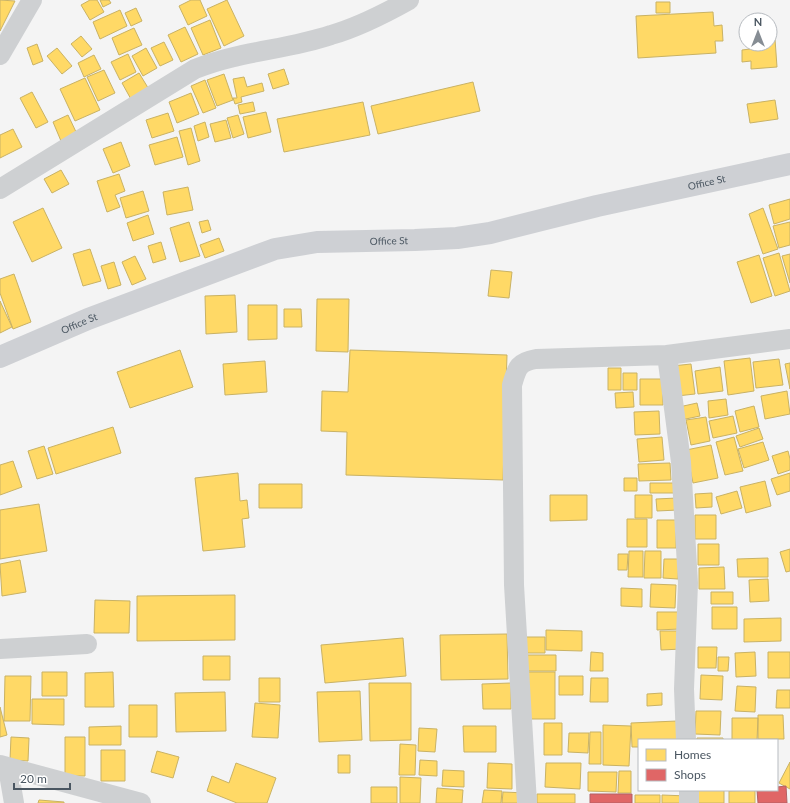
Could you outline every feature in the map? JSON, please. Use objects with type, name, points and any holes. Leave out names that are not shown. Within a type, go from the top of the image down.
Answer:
[{"type":"street","points":[[0,55],[32,0]]},
{"type":"street","points":[[0,188],[195,69],[212,62],[239,55],[330,36],[378,18],[409,0]]},
{"type":"street","name":"Office St","points":[[0,357],[88,319],[274,249],[317,242],[457,238],[490,233],[597,206],[790,164]]},
{"type":"street","points":[[527,803],[514,585],[512,385],[517,368],[525,361],[536,359],[667,355],[790,339]]},
{"type":"street","points":[[667,355],[681,462],[688,583],[684,689],[686,739]]},
{"type":"street","points":[[0,649],[88,644]]},
{"type":"street","points":[[4,767],[14,803]]},
{"type":"street","points":[[4,767],[141,803]]},
{"type":"street","points":[[688,791],[689,803]]},
{"type":"building: Homes","points":[[0,0],[15,1],[0,31]]},
{"type":"building: Homes","points":[[90,0],[97,0],[104,12],[90,20],[81,5]]},
{"type":"building: Homes","points":[[100,0],[109,0],[111,3],[103,7]]},
{"type":"building: Homes","points":[[191,0],[200,0],[207,16],[188,25],[179,6]]},
{"type":"building: Homes","points":[[227,0],[244,36],[224,46],[207,9]]},
{"type":"building: Homes","points":[[656,2],[670,2],[670,13],[656,13]]},
{"type":"building: Homes","points":[[136,8],[142,21],[131,26],[125,13]]},
{"type":"building: Homes","points":[[120,10],[127,26],[100,39],[93,22]]},
{"type":"building: Homes","points":[[713,12],[714,26],[722,25],[723,41],[715,41],[716,53],[638,58],[636,16]]},
{"type":"building: Homes","points":[[210,20],[221,48],[203,55],[191,28]]},
{"type":"building: Homes","points":[[185,27],[198,54],[181,62],[168,35]]},
{"type":"building: Homes","points":[[134,28],[142,45],[119,55],[112,38]]},
{"type":"building: Homes","points":[[81,36],[92,49],[82,57],[71,44]]},
{"type":"building: Homes","points":[[164,42],[173,60],[160,66],[151,48]]},
{"type":"building: Homes","points":[[37,44],[43,61],[33,65],[27,48]]},
{"type":"building: Homes","points":[[57,48],[72,66],[62,74],[47,56]]},
{"type":"building: Homes","points":[[146,48],[157,68],[143,76],[132,56]]},
{"type":"building: Homes","points":[[742,52],[776,52],[777,67],[751,69],[751,61],[742,62]]},
{"type":"building: Homes","points":[[128,54],[136,72],[120,80],[111,62]]},
{"type":"building: Homes","points":[[94,55],[101,69],[84,77],[78,63]]},
{"type":"building: Homes","points":[[284,69],[289,84],[273,89],[268,74]]},
{"type":"building: Homes","points":[[104,70],[115,93],[98,101],[87,77]]},
{"type":"building: Homes","points":[[139,73],[150,91],[132,101],[122,83]]},
{"type":"building: Homes","points":[[224,74],[233,100],[217,106],[207,80]]},
{"type":"building: Homes","points":[[244,77],[247,87],[262,83],[264,91],[241,97],[242,102],[235,104],[233,98],[237,98],[233,79]]},
{"type":"building: Homes","points":[[85,78],[100,110],[75,121],[60,89]]},
{"type":"building: Homes","points":[[205,80],[216,108],[203,113],[191,86]]},
{"type":"building: Homes","points":[[473,82],[480,111],[378,134],[371,106]]},
{"type":"building: Homes","points":[[32,92],[48,122],[36,128],[20,98]]},
{"type":"building: Homes","points":[[191,93],[199,114],[177,123],[169,102]]},
{"type":"building: Homes","points":[[775,100],[778,119],[750,123],[747,104]]},
{"type":"building: Homes","points":[[253,102],[255,111],[240,114],[238,105]]},
{"type":"building: Homes","points":[[363,102],[370,135],[284,152],[277,119]]},
{"type":"building: Homes","points":[[266,112],[271,132],[248,138],[243,117]]},
{"type":"building: Homes","points":[[168,113],[174,131],[152,138],[146,120]]},
{"type":"building: Homes","points":[[68,115],[77,134],[61,141],[53,122]]},
{"type":"building: Homes","points":[[238,115],[244,134],[233,138],[227,118]]},
{"type":"building: Homes","points":[[226,120],[231,138],[215,142],[210,124]]},
{"type":"building: Homes","points":[[205,122],[209,137],[198,141],[194,126]]},
{"type":"building: Homes","points":[[191,128],[200,161],[188,165],[179,131]]},
{"type":"building: Homes","points":[[13,129],[22,147],[0,158],[0,135]]},
{"type":"building: Homes","points":[[177,137],[183,157],[155,165],[149,145]]},
{"type":"building: Homes","points":[[121,142],[130,166],[113,173],[103,149]]},
{"type":"building: Homes","points":[[61,170],[69,184],[52,193],[44,179]]},
{"type":"building: Homes","points":[[119,174],[125,191],[115,195],[120,207],[107,212],[97,181]]},
{"type":"building: Homes","points":[[188,187],[193,210],[167,215],[163,192]]},
{"type":"building: Homes","points":[[143,191],[149,211],[126,218],[120,198]]},
{"type":"building: Homes","points":[[790,199],[790,219],[774,224],[769,205]]},
{"type":"building: Homes","points":[[43,208],[62,248],[32,262],[13,222]]},
{"type":"building: Homes","points":[[763,208],[778,249],[763,254],[749,214]]},
{"type":"building: Homes","points":[[148,215],[154,234],[133,241],[127,223]]},
{"type":"building: Homes","points":[[208,220],[211,230],[202,233],[199,222]]},
{"type":"building: Homes","points":[[189,222],[200,256],[180,262],[170,228]]},
{"type":"building: Homes","points":[[790,222],[790,245],[779,248],[773,226]]},
{"type":"building: Homes","points":[[219,238],[224,251],[205,258],[200,245]]},
{"type":"building: Homes","points":[[161,242],[166,259],[153,263],[148,246]]},
{"type":"building: Homes","points":[[90,249],[101,281],[83,286],[73,254]]},
{"type":"building: Homes","points":[[779,253],[790,291],[775,296],[763,258]]},
{"type":"building: Homes","points":[[790,254],[790,283],[782,256]]},
{"type":"building: Homes","points":[[759,255],[772,296],[751,303],[737,262]]},
{"type":"building: Homes","points":[[135,256],[146,279],[132,285],[122,262]]},
{"type":"building: Homes","points":[[114,262],[121,285],[108,289],[101,266]]},
{"type":"building: Homes","points":[[491,270],[512,272],[509,298],[488,296]]},
{"type":"building: Homes","points":[[14,274],[31,322],[13,329],[0,293],[0,279]]},
{"type":"building: Homes","points":[[235,295],[237,332],[206,334],[205,296]]},
{"type":"building: Homes","points":[[317,299],[349,299],[348,352],[316,351]]},
{"type":"building: Homes","points":[[0,301],[12,327],[0,333]]},
{"type":"building: Homes","points":[[248,305],[277,305],[277,339],[248,340]]},
{"type":"building: Homes","points":[[284,309],[301,309],[302,327],[284,327]]},
{"type":"building: Homes","points":[[180,350],[193,387],[130,408],[117,372]]},
{"type":"building: Homes","points":[[350,350],[507,355],[503,480],[346,475],[347,432],[321,431],[322,391],[348,392]]},
{"type":"building: Homes","points":[[750,358],[754,391],[728,395],[724,361]]},
{"type":"building: Homes","points":[[779,359],[783,385],[756,388],[753,362]]},
{"type":"building: Homes","points":[[265,361],[267,392],[225,395],[223,364]]},
{"type":"building: Homes","points":[[790,363],[790,389],[785,364]]},
{"type":"building: Homes","points":[[691,364],[695,394],[677,396],[672,366]]},
{"type":"building: Homes","points":[[720,367],[723,391],[698,394],[695,371]]},
{"type":"building: Homes","points":[[608,368],[621,368],[621,390],[608,390]]},
{"type":"building: Homes","points":[[623,373],[637,373],[637,390],[623,390]]},
{"type":"building: Homes","points":[[640,379],[662,379],[663,405],[640,405]]},
{"type":"building: Homes","points":[[787,391],[790,414],[765,419],[761,396]]},
{"type":"building: Homes","points":[[633,392],[634,407],[616,408],[615,393]]},
{"type":"building: Homes","points":[[726,399],[728,415],[709,418],[708,401]]},
{"type":"building: Homes","points":[[697,403],[700,416],[681,420],[679,407]]},
{"type":"building: Homes","points":[[754,406],[759,427],[740,432],[735,411]]},
{"type":"building: Homes","points":[[659,411],[660,434],[635,435],[634,412]]},
{"type":"building: Homes","points":[[733,416],[737,433],[713,438],[709,421]]},
{"type":"building: Homes","points":[[706,417],[710,441],[691,445],[686,420]]},
{"type":"building: Homes","points":[[113,427],[121,453],[56,474],[48,448]]},
{"type":"building: Homes","points":[[759,428],[763,439],[740,447],[736,436]]},
{"type":"building: Homes","points":[[662,437],[664,460],[639,462],[637,439]]},
{"type":"building: Homes","points":[[734,437],[743,471],[725,475],[716,442]]},
{"type":"building: Homes","points":[[763,442],[769,460],[744,468],[738,449]]},
{"type":"building: Homes","points":[[711,445],[718,478],[693,483],[686,450]]},
{"type":"building: Homes","points":[[44,446],[53,474],[37,479],[28,451]]},
{"type":"building: Homes","points":[[788,451],[790,470],[778,474],[772,456]]},
{"type":"building: Homes","points":[[13,461],[22,487],[0,495],[0,465]]},
{"type":"building: Homes","points":[[670,463],[671,480],[639,481],[638,464]]},
{"type":"building: Homes","points":[[238,473],[240,501],[247,500],[249,518],[242,519],[245,547],[203,551],[195,478]]},
{"type":"building: Homes","points":[[790,473],[790,491],[777,495],[771,479]]},
{"type":"building: Homes","points":[[624,478],[637,478],[637,491],[624,491]]},
{"type":"building: Homes","points":[[765,481],[771,506],[746,513],[740,487]]},
{"type":"building: Homes","points":[[650,483],[676,483],[676,493],[650,493]]},
{"type":"building: Homes","points":[[259,484],[302,484],[302,508],[259,508]]},
{"type":"building: Homes","points":[[737,491],[742,508],[721,514],[716,497]]},
{"type":"building: Homes","points":[[712,493],[712,507],[696,508],[695,494]]},
{"type":"building: Homes","points":[[550,495],[587,495],[587,520],[550,521]]},
{"type":"building: Homes","points":[[635,495],[652,495],[652,518],[635,518]]},
{"type":"building: Homes","points":[[677,498],[678,510],[657,511],[656,499]]},
{"type":"building: Homes","points":[[39,504],[47,551],[0,559],[0,510]]},
{"type":"building: Homes","points":[[695,515],[716,515],[716,539],[695,539]]},
{"type":"building: Homes","points":[[627,519],[647,519],[647,547],[627,547]]},
{"type":"building: Homes","points":[[657,520],[676,520],[676,548],[657,548]]},
{"type":"building: Homes","points":[[698,544],[719,544],[719,565],[698,565]]},
{"type":"building: Homes","points":[[790,549],[790,571],[786,572],[780,552]]},
{"type":"building: Homes","points":[[629,551],[643,551],[643,577],[628,577]]},
{"type":"building: Homes","points":[[645,551],[661,551],[661,578],[644,578]]},
{"type":"building: Homes","points":[[618,554],[628,554],[627,570],[618,570]]},
{"type":"building: Homes","points":[[768,558],[768,577],[738,577],[737,559]]},
{"type":"building: Homes","points":[[664,559],[679,559],[678,579],[663,578]]},
{"type":"building: Homes","points":[[20,560],[26,592],[2,596],[0,564]]},
{"type":"building: Homes","points":[[724,567],[725,589],[699,589],[699,568]]},
{"type":"building: Homes","points":[[768,579],[769,601],[750,602],[749,580]]},
{"type":"building: Homes","points":[[651,584],[676,585],[675,608],[650,607]]},
{"type":"building: Homes","points":[[621,588],[642,589],[642,607],[621,606]]},
{"type":"building: Homes","points":[[711,592],[733,592],[733,604],[711,604]]},
{"type":"building: Homes","points":[[235,595],[235,640],[137,641],[137,596]]},
{"type":"building: Homes","points":[[95,600],[130,601],[129,633],[94,633]]},
{"type":"building: Homes","points":[[712,607],[737,607],[737,629],[712,629]]},
{"type":"building: Homes","points":[[657,612],[680,612],[680,629],[657,630]]},
{"type":"building: Homes","points":[[781,618],[781,641],[744,642],[744,619]]},
{"type":"building: Homes","points":[[546,630],[582,631],[582,651],[546,650]]},
{"type":"building: Homes","points":[[660,631],[681,631],[682,649],[661,650]]},
{"type":"building: Homes","points":[[507,634],[508,679],[441,680],[440,635]]},
{"type":"building: Homes","points":[[525,637],[545,637],[545,653],[525,653]]},
{"type":"building: Homes","points":[[403,638],[406,676],[325,683],[321,645]]},
{"type":"building: Homes","points":[[698,647],[717,647],[716,668],[698,668]]},
{"type":"building: Homes","points":[[591,652],[603,653],[603,671],[590,671]]},
{"type":"building: Homes","points":[[755,652],[756,676],[736,677],[735,653]]},
{"type":"building: Homes","points":[[768,652],[790,652],[790,678],[768,678]]},
{"type":"building: Homes","points":[[524,655],[556,655],[556,671],[524,671]]},
{"type":"building: Homes","points":[[203,656],[230,656],[230,680],[203,680]]},
{"type":"building: Homes","points":[[718,657],[729,657],[728,671],[718,671]]},
{"type":"building: Homes","points":[[42,672],[67,672],[67,696],[42,696]]},
{"type":"building: Homes","points":[[113,672],[114,707],[85,707],[85,673]]},
{"type":"building: Homes","points":[[526,672],[555,672],[555,719],[526,719]]},
{"type":"building: Homes","points":[[701,675],[723,676],[722,700],[700,699]]},
{"type":"building: Homes","points":[[5,676],[31,676],[30,721],[4,721]]},
{"type":"building: Homes","points":[[559,676],[583,676],[583,695],[559,695]]},
{"type":"building: Homes","points":[[259,678],[280,678],[280,702],[259,702]]},
{"type":"building: Homes","points":[[591,678],[608,678],[608,702],[590,702]]},
{"type":"building: Homes","points":[[369,683],[411,683],[411,740],[370,741]]},
{"type":"building: Homes","points":[[511,683],[511,709],[483,709],[482,684]]},
{"type":"building: Homes","points":[[737,686],[756,687],[755,712],[735,711]]},
{"type":"building: Homes","points":[[777,690],[790,690],[790,708],[776,708]]},
{"type":"building: Homes","points":[[360,691],[362,740],[319,742],[317,692]]},
{"type":"building: Homes","points":[[225,692],[226,731],[176,732],[175,693]]},
{"type":"building: Homes","points":[[662,693],[662,705],[647,706],[647,694]]},
{"type":"building: Homes","points":[[32,699],[64,699],[64,725],[32,724]]},
{"type":"building: Homes","points":[[255,703],[280,705],[278,738],[252,737]]},
{"type":"building: Homes","points":[[129,705],[157,705],[157,737],[129,737]]},
{"type":"building: Homes","points":[[0,707],[7,735],[0,737]]},
{"type":"building: Homes","points":[[696,711],[721,711],[720,735],[695,734]]},
{"type":"building: Homes","points":[[758,715],[783,715],[784,739],[758,739]]},
{"type":"building: Homes","points":[[732,718],[758,718],[757,739],[732,739]]},
{"type":"building: Homes","points":[[677,721],[678,739],[638,739],[638,747],[632,747],[631,723]]},
{"type":"building: Homes","points":[[544,723],[562,723],[562,755],[544,755]]},
{"type":"building: Homes","points":[[603,725],[631,726],[629,766],[603,765]]},
{"type":"building: Homes","points":[[121,726],[121,745],[89,745],[89,727]]},
{"type":"building: Homes","points":[[463,726],[496,726],[496,752],[464,752]]},
{"type":"building: Homes","points":[[419,728],[437,729],[435,752],[418,751]]},
{"type":"building: Homes","points":[[590,732],[601,732],[601,764],[589,764]]},
{"type":"building: Homes","points":[[569,733],[589,733],[588,753],[568,752]]},
{"type":"building: Homes","points":[[11,737],[29,738],[28,761],[10,760]]},
{"type":"building: Homes","points":[[65,737],[85,737],[85,776],[65,776]]},
{"type":"building: Homes","points":[[697,738],[723,738],[723,739]]},
{"type":"building: Homes","points":[[400,744],[416,745],[415,775],[399,775]]},
{"type":"building: Homes","points":[[101,750],[125,750],[125,781],[101,781]]},
{"type":"building: Homes","points":[[157,751],[179,757],[173,778],[151,772]]},
{"type":"building: Homes","points":[[338,755],[350,755],[350,773],[338,773]]},
{"type":"building: Homes","points":[[420,760],[437,761],[437,776],[419,775]]},
{"type":"building: Homes","points":[[790,762],[790,789],[779,783]]},
{"type":"building: Homes","points":[[236,763],[276,778],[267,803],[237,803],[207,791],[212,776],[229,783]]},
{"type":"building: Homes","points":[[488,763],[512,764],[512,789],[487,788]]},
{"type":"building: Homes","points":[[546,763],[581,763],[580,789],[545,787]]},
{"type":"building: Homes","points":[[443,770],[464,771],[464,787],[442,786]]},
{"type":"building: Homes","points":[[619,771],[631,771],[631,793],[618,793]]},
{"type":"building: Homes","points":[[588,772],[617,772],[616,792],[588,791]]},
{"type":"building: Homes","points":[[400,777],[421,778],[420,803],[400,803]]},
{"type":"building: Homes","points":[[371,787],[397,787],[397,803],[371,803]]},
{"type":"building: Homes","points":[[437,788],[463,790],[462,803],[436,803]]},
{"type":"building: Homes","points":[[484,790],[502,791],[501,803],[482,803]]},
{"type":"building: Homes","points":[[698,791],[724,791],[724,803],[698,803]]},
{"type":"building: Homes","points":[[729,791],[755,791],[755,803],[729,803]]},
{"type":"building: Homes","points":[[503,792],[526,793],[525,803],[502,803]]},
{"type":"building: Homes","points":[[537,794],[575,794],[575,803],[537,803]]},
{"type":"building: Homes","points":[[635,795],[660,795],[660,803],[635,803]]},
{"type":"building: Homes","points":[[662,795],[688,796],[688,803],[662,803]]},
{"type":"building: Homes","points":[[39,800],[64,802],[64,803],[38,803]]},
{"type":"building: Shops","points":[[786,786],[787,803],[758,803],[757,791],[778,791],[778,787]]},
{"type":"building: Shops","points":[[590,794],[632,794],[632,803],[590,803]]}]
